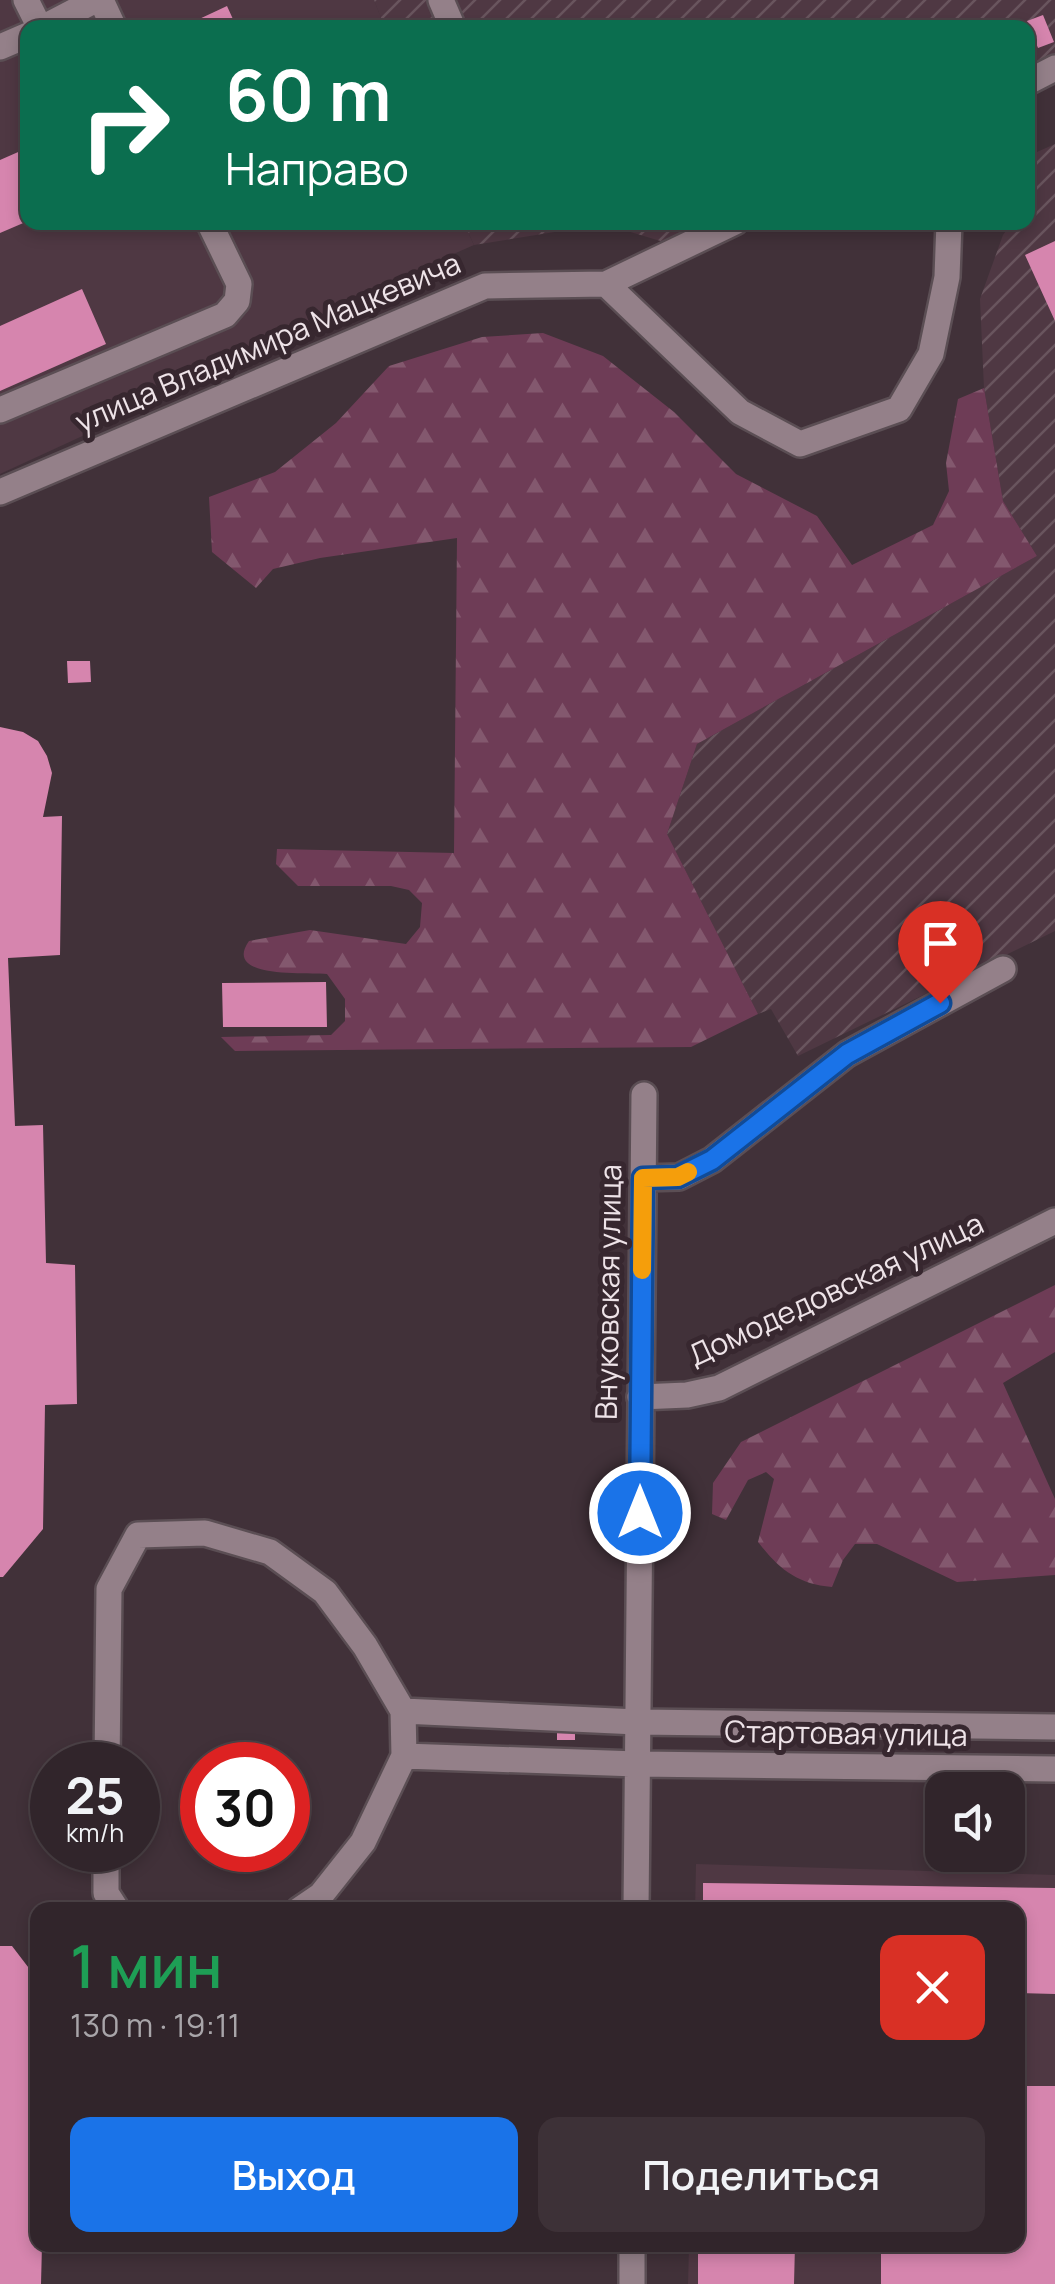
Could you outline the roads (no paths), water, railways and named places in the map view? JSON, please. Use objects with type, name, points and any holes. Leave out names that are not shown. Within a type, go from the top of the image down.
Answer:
[{"type":"street","points":[[57,20],[98,0]]},
{"type":"street","points":[[0,410],[225,315],[237,301],[239,284],[213,230]]},
{"type":"street","name":"улица Владимира Мацкевича","points":[[0,492],[486,286],[606,284],[717,230]]},
{"type":"street","points":[[606,284],[740,412],[800,444],[899,409],[931,354],[946,277],[949,230]]},
{"type":"street","points":[[643,1178],[678,1177],[712,1160],[847,1054],[1003,969]]},
{"type":"street","name":"Внуковская улица","points":[[636,1902],[644,1095]]},
{"type":"street","name":"Домодедовская улица","points":[[640,1397],[687,1395],[719,1388],[1055,1221]]},
{"type":"street","points":[[107,1742],[109,1589],[138,1536],[205,1533],[270,1552],[325,1592],[365,1646],[403,1711],[404,1756],[363,1842],[322,1895],[312,1902]]},
{"type":"street","name":"Стартовая улица","points":[[403,1711],[638,1722],[1055,1727]]},
{"type":"street","name":"Стартовая улица","points":[[404,1756],[637,1764],[1055,1769]]},
{"type":"street","points":[[106,1872],[106,1893],[111,1902]]},
{"type":"street","points":[[632,2252],[632,2284]]}]
